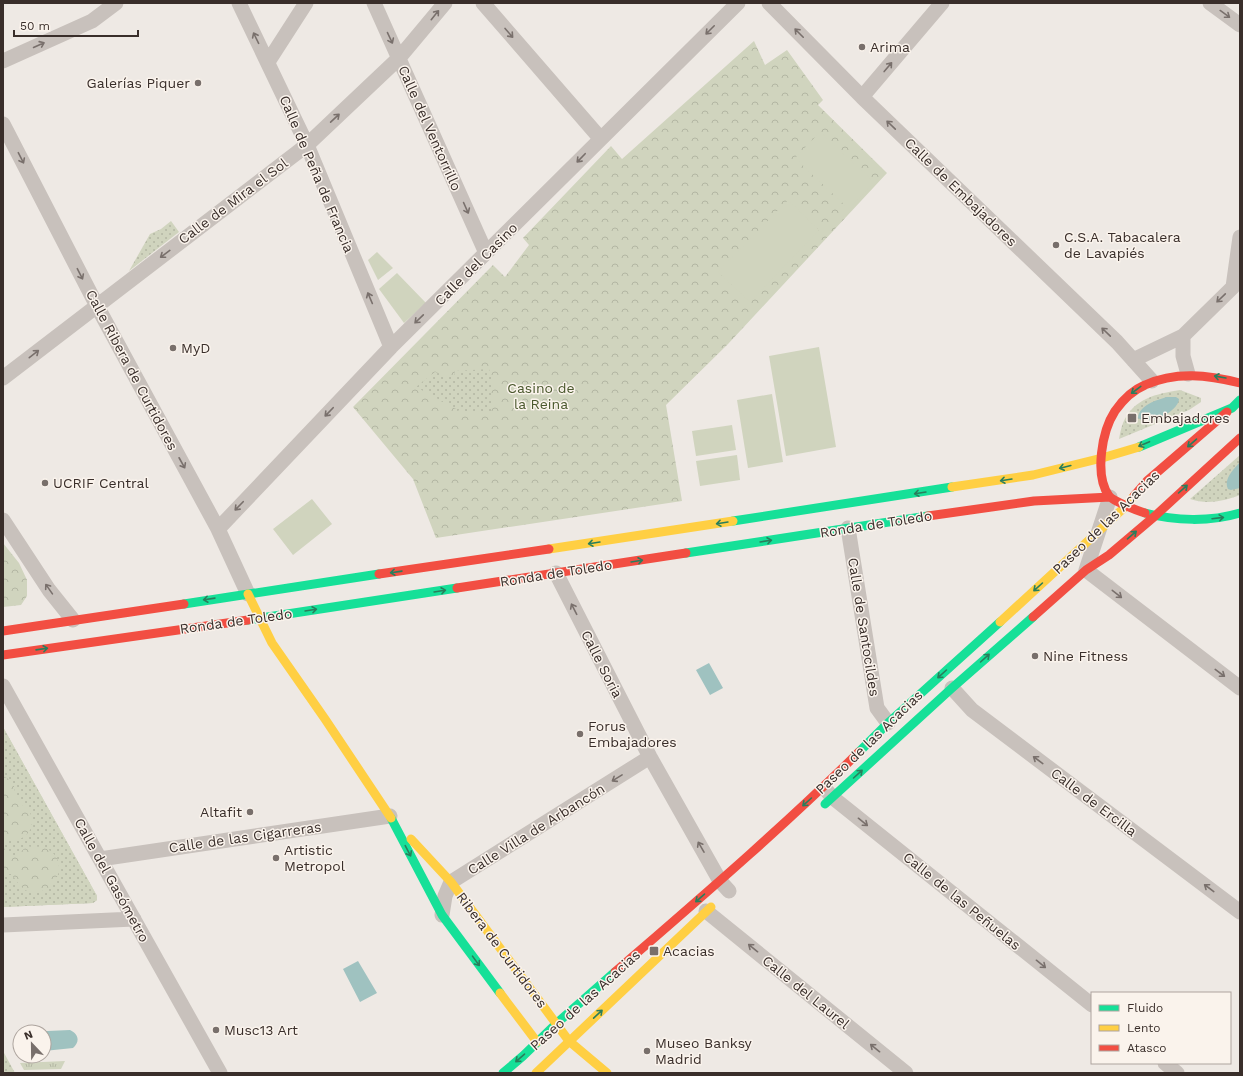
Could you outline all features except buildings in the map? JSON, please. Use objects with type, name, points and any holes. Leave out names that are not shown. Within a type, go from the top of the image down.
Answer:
[{"type":"main road","points":[[1240,382],[1203,374],[1188,374],[1168,376],[1136,388],[1118,406],[1110,419],[1104,441],[1102,458],[1102,477],[1110,497],[1141,512],[1154,516],[1200,519],[1219,518],[1240,513]]},
{"type":"main road","name":"Paseo de las Acacias","points":[[816,813],[828,792],[888,723],[1126,506],[1147,481],[1240,400]]},
{"type":"main road","name":"Ronda de Toledo","points":[[3,631],[1033,475],[1133,449],[1232,408]]},
{"type":"main road","name":"Paseo de las Acacias","points":[[536,1073],[828,792],[952,688],[1086,570],[1109,555],[1240,438]]},
{"type":"main road","name":"Ronda de Toledo","points":[[3,655],[259,618],[1034,501],[1110,497]]},
{"type":"main road","name":"Calle Ribera de Curtidores","points":[[248,594],[259,618]]},
{"type":"main road","name":"Ribera de Curtidores","points":[[259,618],[272,643],[390,816],[442,915],[537,1042]]},
{"type":"main road","name":"Ribera de Curtidores","points":[[390,816],[452,882],[569,1040],[607,1073]]},
{"type":"main road","name":"Paseo de las Acacias","points":[[503,1073],[557,1023],[725,891]]},
{"type":"main road","points":[[537,1042],[569,1040]]},
{"type":"street","points":[[3,62],[92,21],[116,3]]},
{"type":"street","name":"Calle de Peña de Francia","points":[[239,3],[307,145],[391,347]]},
{"type":"street","points":[[268,62],[306,3]]},
{"type":"street","name":"Calle del Ventorrillo","points":[[374,3],[486,253]]},
{"type":"street","name":"Calle de Mira el Sol","points":[[3,378],[307,145],[399,58],[444,3]]},
{"type":"street","points":[[484,3],[600,138]]},
{"type":"street","name":"Calle del Casino","points":[[218,529],[391,347],[600,138],[738,3]]},
{"type":"street","name":"Calle de Embajadores","points":[[769,3],[862,96],[1117,342],[1152,381]]},
{"type":"street","points":[[862,96],[942,3]]},
{"type":"street","points":[[1210,3],[1240,25]]},
{"type":"street","name":"Calle Ribera de Curtidores","points":[[3,124],[97,306],[218,529],[248,594]]},
{"type":"street","points":[[1133,360],[1183,336],[1233,287],[1240,237]]},
{"type":"street","points":[[1183,336],[1183,356],[1188,374]]},
{"type":"street","points":[[1110,497],[1086,570],[1240,688]]},
{"type":"street","points":[[3,520],[49,590],[73,620]]},
{"type":"street","name":"Calle de Santocildes","points":[[848,528],[877,708],[888,723]]},
{"type":"street","name":"Calle Soria","points":[[556,573],[650,757],[725,891]]},
{"type":"street","name":"Calle del Gasómetro","points":[[3,686],[220,1073]]},
{"type":"street","name":"Calle de Ercilla","points":[[952,688],[972,710],[1240,912]]},
{"type":"street","name":"Calle Villa de Arbancón","points":[[442,915],[445,896],[452,882],[650,757]]},
{"type":"street","name":"Calle de las Peñuelas","points":[[828,792],[1091,1004]]},
{"type":"street","name":"Calle de las Cigarreras","points":[[100,859],[390,816]]},
{"type":"street","name":"Calle del Laurel","points":[[706,911],[906,1073]]},
{"type":"street","points":[[3,925],[134,918]]},
{"type":"street","points":[[1166,1064],[1177,1073]]},
{"type":"green space","name":"Casino de la Reina","points":[[754,41],[765,65],[787,50],[823,100],[818,105],[887,173],[728,344],[666,405],[682,501],[436,538],[413,479],[353,407],[493,265],[505,277],[529,245],[523,238],[611,146],[622,159]]},
{"type":"green space","points":[[820,132],[874,182],[849,209],[795,158]]},
{"type":"green space","points":[[788,200],[819,230],[750,302],[718,272]]},
{"type":"green space","points":[[171,221],[179,232],[129,271],[150,234],[161,229]]},
{"type":"green space","points":[[377,252],[393,268],[378,280],[368,260]]},
{"type":"green space","points":[[397,273],[426,303],[404,323],[379,289]]},
{"type":"green space","points":[[819,347],[836,447],[786,456],[769,356]]},
{"type":"green space","points":[[489,369],[491,375],[491,412],[460,411],[416,387],[435,372],[454,378],[455,371]]},
{"type":"green space","points":[[1180,390],[1201,398],[1201,402],[1189,410],[1119,439],[1122,425],[1133,408],[1154,396]]},
{"type":"green space","points":[[772,394],[783,462],[748,468],[737,400]]},
{"type":"green space","points":[[732,425],[736,450],[696,456],[692,431]]},
{"type":"green space","points":[[737,455],[740,480],[700,486],[696,461]]},
{"type":"green space","points":[[1240,455],[1240,495],[1215,502],[1203,502],[1190,499]]},
{"type":"green space","points":[[312,499],[332,524],[293,555],[273,529]]},
{"type":"green space","points":[[3,543],[19,563],[27,580],[27,596],[21,605],[3,607]]},
{"type":"green space","points":[[3,727],[97,896],[97,900],[93,903],[3,907]]},
{"type":"green space","points":[[3,727],[97,896],[97,900],[93,903],[3,907],[3,874],[11,874],[25,890],[31,892],[42,891],[52,885],[58,875],[59,864],[55,855],[43,847],[27,847],[14,856],[8,854],[5,850],[4,846],[9,839],[22,838],[28,833],[32,826],[32,818],[29,811],[19,802],[12,782],[3,776]]},
{"type":"green space","points":[[3,1051],[15,1073],[3,1073]]},
{"type":"green space","points":[[65,1061],[61,1069],[24,1070],[21,1064],[52,1064],[52,1062]]},
{"type":"water","points":[[1167,397],[1176,397],[1179,399],[1174,409],[1156,419],[1143,420],[1138,418],[1139,413],[1145,406]]},
{"type":"water","points":[[1240,462],[1240,488],[1231,490],[1228,489],[1228,478]]},
{"type":"water","points":[[709,663],[723,688],[710,695],[696,670]]},
{"type":"water","points":[[358,961],[377,993],[360,1002],[343,969]]},
{"type":"water","points":[[70,1030],[77,1036],[78,1041],[73,1048],[52,1050],[52,1031]]},
{"type":"traffic: fast","points":[[1139,447],[1232,408],[1240,400]]},
{"type":"traffic: fast","points":[[733,521],[952,487]]},
{"type":"traffic: fast","points":[[1145,513],[1180,519],[1217,518],[1240,513]]},
{"type":"traffic: fast","points":[[686,553],[928,516]]},
{"type":"traffic: fast","points":[[184,604],[379,574]]},
{"type":"traffic: fast","points":[[248,620],[457,588]]},
{"type":"traffic: fast","points":[[825,804],[952,688],[1033,617]]},
{"type":"traffic: fast","points":[[859,752],[888,723],[1000,622]]},
{"type":"traffic: fast","points":[[391,818],[442,915],[500,993]]},
{"type":"traffic: fast","points":[[503,1073],[615,972]]},
{"type":"traffic: slow","points":[[952,487],[1033,475],[1139,447]]},
{"type":"traffic: slow","points":[[1000,622],[1126,506],[1134,496]]},
{"type":"traffic: slow","points":[[549,549],[733,521]]},
{"type":"traffic: slow","points":[[248,594],[272,643],[391,818]]},
{"type":"traffic: slow","points":[[411,839],[451,882],[569,1041],[607,1073]]},
{"type":"traffic: slow","points":[[536,1073],[711,907]]},
{"type":"traffic: slow","points":[[500,993],[537,1042]]},
{"type":"traffic: jam","points":[[1145,513],[1126,506],[1111,498],[1104,487],[1101,465],[1103,441],[1106,430],[1115,411],[1124,400],[1136,390],[1145,385],[1168,378],[1180,376],[1204,376],[1240,383]]},
{"type":"traffic: jam","points":[[1134,496],[1147,481],[1227,412]]},
{"type":"traffic: jam","points":[[1155,516],[1240,438]]},
{"type":"traffic: jam","points":[[928,516],[1034,501],[1110,497]]},
{"type":"traffic: jam","points":[[1033,617],[1086,570],[1109,555],[1155,516]]},
{"type":"traffic: jam","points":[[379,574],[549,549]]},
{"type":"traffic: jam","points":[[457,588],[686,553]]},
{"type":"traffic: jam","points":[[3,631],[184,604]]},
{"type":"traffic: jam","points":[[3,655],[248,620]]},
{"type":"traffic: jam","points":[[615,972],[708,891],[830,781],[859,752]]},
{"type":"place","name":"Arima","points":[[862,47]]},
{"type":"place","name":"Galerías Piquer","points":[[198,83]]},
{"type":"place","name":"C.S.A. Tabacalera de Lavapiés","points":[[1056,245]]},
{"type":"place","name":"MyD","points":[[173,348]]},
{"type":"place","name":"Embajadores","points":[[1132,418]]},
{"type":"place","name":"UCRIF Central","points":[[45,483]]},
{"type":"place","name":"Nine Fitness","points":[[1035,656]]},
{"type":"place","name":"Forus Embajadores","points":[[580,734]]},
{"type":"place","name":"Altafit","points":[[250,812]]},
{"type":"place","name":"Artistic Metropol","points":[[276,858]]},
{"type":"place","name":"Acacias","points":[[654,951]]},
{"type":"place","name":"Musc13 Art","points":[[216,1030]]},
{"type":"place","name":"Museo Banksy Madrid","points":[[647,1051]]}]
